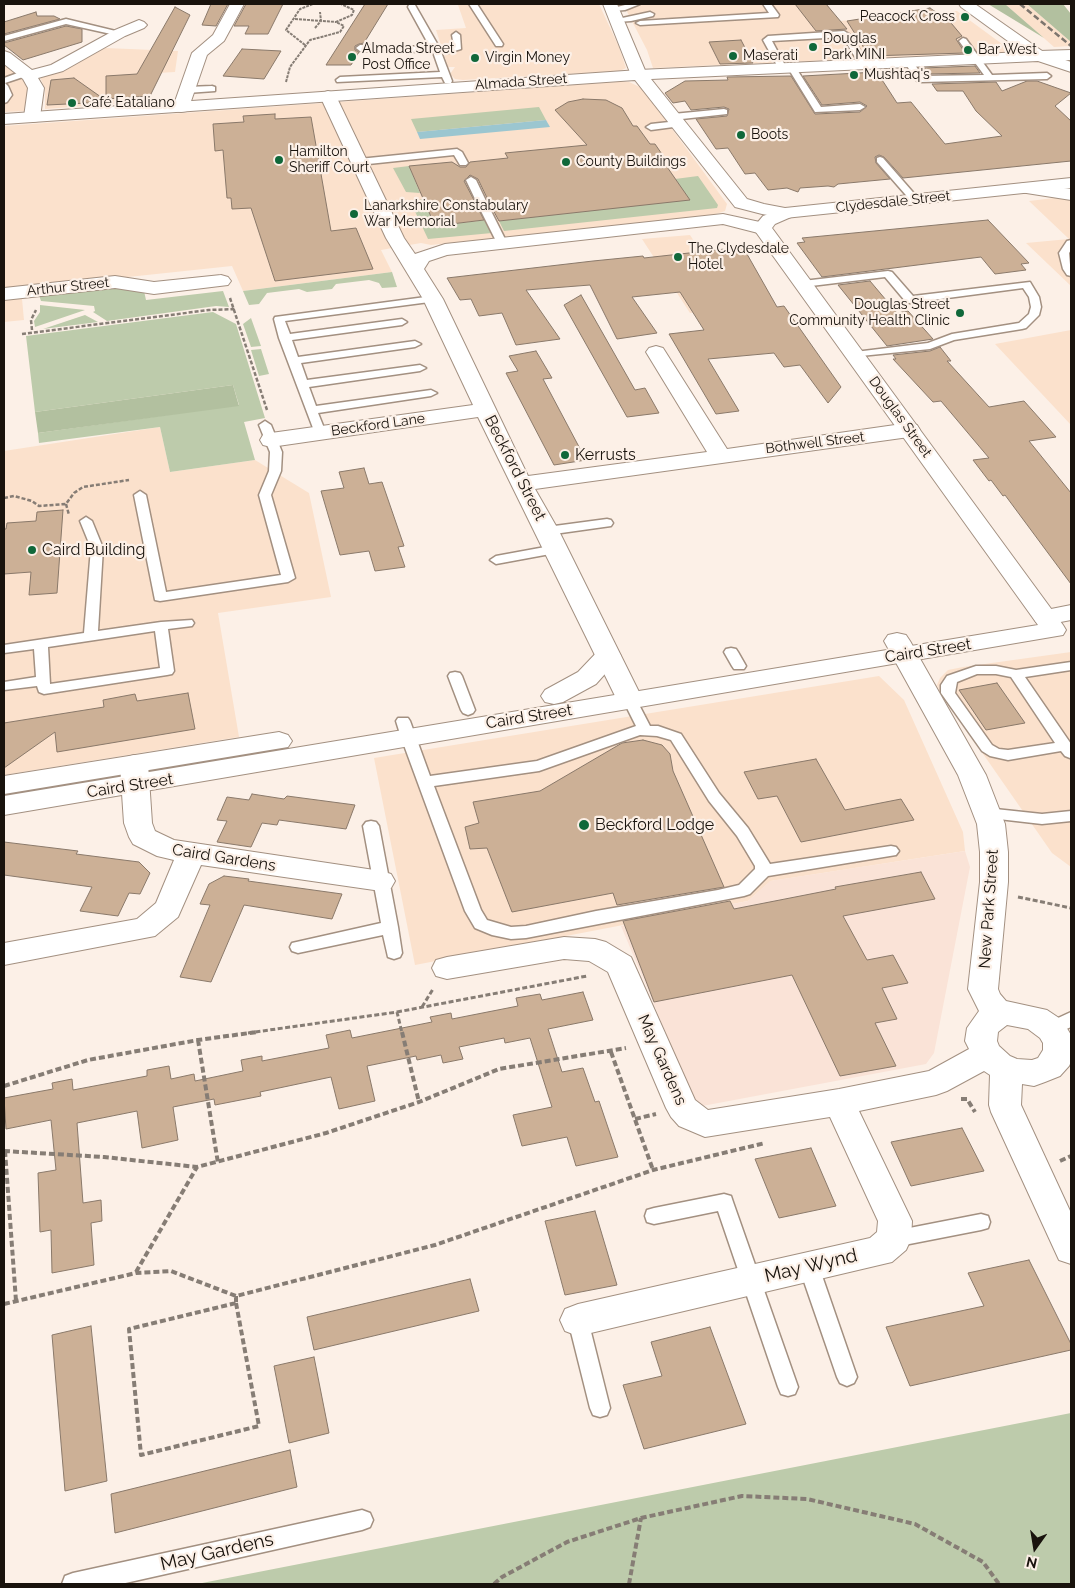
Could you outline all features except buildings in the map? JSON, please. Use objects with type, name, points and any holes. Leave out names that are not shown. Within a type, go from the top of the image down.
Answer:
[{"type":"street","points":[[181,107],[200,53],[219,38],[238,4]]},
{"type":"street","points":[[966,4],[1039,56],[1071,67]]},
{"type":"street","points":[[613,11],[639,75],[741,203],[740,208],[735,213],[723,219]]},
{"type":"street","points":[[27,74],[57,68],[120,33],[139,25]]},
{"type":"street","name":"Almada Street","points":[[4,119],[328,96],[447,80],[639,75],[1071,55]]},
{"type":"street","points":[[5,57],[27,74],[36,88],[32,117]]},
{"type":"street","name":"Beckford Street","points":[[328,96],[395,238],[432,299],[521,484],[551,540],[626,693]]},
{"type":"street","name":"Clydesdale Street","points":[[741,203],[785,213],[1071,183]]},
{"type":"street","points":[[1026,188],[1071,195]]},
{"type":"street","points":[[414,269],[422,257],[445,250],[723,219],[762,228],[769,220],[785,213]]},
{"type":"street","name":"Douglas Street","points":[[762,228],[909,430],[1060,622]]},
{"type":"street","points":[[395,238],[416,248],[445,250]]},
{"type":"street","name":"Arthur Street","points":[[4,294],[114,282],[154,288],[225,288]]},
{"type":"street","points":[[656,352],[720,455]]},
{"type":"street","name":"Beckford Lane","points":[[268,433],[320,433],[486,409]]},
{"type":"street","name":"Bothwell Street","points":[[521,484],[909,430]]},
{"type":"street","name":"Caird Street","points":[[4,806],[135,775],[1060,622]]},
{"type":"street","name":"Caird Street","points":[[405,729],[468,710],[554,696],[626,693],[735,659],[900,648]]},
{"type":"street","name":"New Park Street","points":[[900,648],[972,775],[991,824],[994,852],[993,891],[983,989],[987,999],[999,1015]]},
{"type":"street","points":[[554,696],[576,686],[587,678],[608,656]]},
{"type":"street","name":"Caird Street","points":[[4,785],[135,775]]},
{"type":"street","name":"Caird Gardens","points":[[135,775],[138,823],[143,837],[167,849],[381,881]]},
{"type":"street","points":[[4,954],[145,928],[168,909],[191,854]]},
{"type":"street","name":"May Gardens","points":[[447,968],[564,948],[595,950],[620,965],[682,1108],[691,1117],[705,1124],[839,1102],[936,1082],[997,1061]]},
{"type":"street","points":[[1007,1013],[1026,1015],[1044,1022],[1061,1024],[1058,1057],[1063,1067],[1049,1068],[1034,1073],[1015,1072],[997,1061],[981,1041],[981,1034],[986,1022],[999,1015],[1007,1013]]},
{"type":"street","points":[[997,1061],[1007,1112],[1071,1249]]},
{"type":"street","points":[[839,1102],[895,1221],[894,1239]]},
{"type":"street","name":"May Wynd","points":[[578,1320],[880,1251],[894,1239]]},
{"type":"lane","points":[[473,4],[499,44]]},
{"type":"lane","points":[[613,11],[636,4]]},
{"type":"lane","points":[[640,24],[775,15],[767,4]]},
{"type":"lane","points":[[340,80],[447,80],[436,50],[412,7]]},
{"type":"lane","points":[[613,11],[631,19],[652,13],[752,7]]},
{"type":"lane","points":[[4,39],[66,21],[120,33]]},
{"type":"lane","points":[[860,107],[818,110],[767,40],[844,34],[848,36],[864,65]]},
{"type":"lane","points":[[360,48],[448,50],[458,47],[456,35]]},
{"type":"lane","points":[[963,41],[979,60],[989,76]]},
{"type":"lane","points":[[910,63],[920,79],[1047,76]]},
{"type":"lane","points":[[4,80],[27,74]]},
{"type":"lane","points":[[4,86],[8,95],[4,100]]},
{"type":"lane","points":[[187,90],[212,89]]},
{"type":"lane","points":[[651,127],[676,120],[724,112]]},
{"type":"lane","points":[[359,162],[457,152],[463,162]]},
{"type":"lane","points":[[880,160],[915,200]]},
{"type":"lane","points":[[471,180],[502,243]]},
{"type":"lane","points":[[1070,248],[1064,253],[1068,269],[1071,273]]},
{"type":"lane","points":[[803,284],[888,274],[910,300],[1026,284],[1030,288],[1036,307],[1034,315],[1022,326],[952,337],[930,346],[854,355]]},
{"type":"lane","points":[[320,433],[279,319],[432,299]]},
{"type":"lane","points":[[286,338],[402,322]]},
{"type":"lane","points":[[294,361],[415,344]]},
{"type":"lane","points":[[302,384],[420,368]]},
{"type":"lane","points":[[312,410],[431,393]]},
{"type":"lane","points":[[140,495],[160,597],[288,578],[265,495],[275,471],[276,452],[268,433]]},
{"type":"lane","points":[[86,521],[96,548],[91,637]]},
{"type":"lane","points":[[496,560],[551,540],[607,523]]},
{"type":"lane","points":[[4,649],[187,623]]},
{"type":"lane","points":[[41,644],[44,689],[167,672],[161,626]]},
{"type":"lane","points":[[1016,674],[1068,750],[1008,755],[995,753],[987,748],[948,693],[948,685],[952,679],[968,672],[996,670],[1016,674],[1071,666]]},
{"type":"lane","points":[[455,676],[468,710]]},
{"type":"lane","points":[[4,686],[43,681]]},
{"type":"lane","points":[[626,693],[645,730]]},
{"type":"lane","points":[[405,729],[473,911],[481,924],[501,932],[526,932],[596,917],[718,896],[744,890],[763,871],[891,851]]},
{"type":"lane","points":[[425,782],[539,766],[609,740],[645,730],[658,731],[676,737],[690,755],[714,797],[743,832],[763,866],[763,871]]},
{"type":"lane","points":[[986,813],[1042,819],[1071,816]]},
{"type":"lane","points":[[371,826],[394,953]]},
{"type":"lane","points":[[298,947],[390,927]]},
{"type":"lane","points":[[654,1216],[724,1202],[788,1387]]},
{"type":"lane","points":[[894,1239],[981,1222]]},
{"type":"lane","points":[[809,1267],[847,1377]]},
{"type":"lane","points":[[578,1320],[600,1408]]},
{"type":"lane","name":"May Gardens","points":[[73,1584],[362,1520]]},
{"type":"path","points":[[305,46],[286,30],[300,9],[313,4]]},
{"type":"path","points":[[336,22],[352,15],[354,10],[341,4]]},
{"type":"path","points":[[315,28],[321,21],[320,12]]},
{"type":"path","points":[[290,68],[310,40],[340,32],[344,26],[336,22],[294,19]]},
{"type":"path","points":[[225,288],[235,310],[269,416],[268,433]]},
{"type":"path","points":[[22,334],[209,310],[235,310]]},
{"type":"path","points":[[31,320],[32,330]]},
{"type":"path","points":[[4,498],[14,496],[32,501],[39,506],[60,505],[66,504],[74,493],[83,487],[137,479]]},
{"type":"path","points":[[993,891],[1071,908]]},
{"type":"path","points":[[4,1086],[88,1060],[198,1040],[397,1012],[592,975]]},
{"type":"path","points":[[397,1012],[419,1102]]},
{"type":"path","points":[[198,1040],[218,1162]]},
{"type":"path","points":[[16,1301],[4,1151],[104,1157],[197,1167],[326,1133],[419,1102],[500,1069],[611,1052],[653,1040]]},
{"type":"path","points":[[611,1052],[653,1170]]},
{"type":"path","points":[[958,1099],[966,1100],[979,1119]]},
{"type":"path","points":[[4,1304],[136,1273],[171,1271],[236,1296],[435,1244],[653,1170],[774,1141]]},
{"type":"path","points":[[136,1273],[197,1167]]},
{"type":"path","points":[[236,1296],[259,1426],[141,1455],[129,1329],[236,1303]]},
{"type":"path","points":[[494,1584],[502,1577],[567,1542],[641,1518],[742,1496],[807,1499],[915,1524],[983,1562],[999,1584]]},
{"type":"path","points":[[629,1584],[641,1518]]},
{"type":"shaded area","points":[[449,4],[599,4],[619,47],[626,68],[620,71],[455,79],[450,74],[455,67],[448,67],[436,30],[466,28],[458,5]]},
{"type":"shaded area","points":[[623,4],[827,4],[840,21],[957,11],[1013,52],[653,68],[647,50]]},
{"type":"shaded area","points":[[1005,4],[1027,4],[1071,42],[1071,46],[1054,47]]},
{"type":"shaded area","points":[[105,48],[178,51],[175,72],[141,74],[139,102],[45,109],[45,89],[40,77],[64,70]]},
{"type":"shaded area","points":[[4,61],[25,76],[32,91],[26,111],[4,112]]},
{"type":"shaded area","points":[[629,82],[642,88],[727,204],[725,211],[713,215],[431,245],[421,243],[381,250],[392,272],[243,291],[232,266],[24,288],[22,299],[24,320],[4,322],[4,126]]},
{"type":"shaded area","points":[[1071,196],[1071,286],[1026,243],[1069,239],[1029,201]]},
{"type":"shaded area","points":[[690,235],[738,307],[690,313],[642,239]]},
{"type":"shaded area","points":[[1071,330],[1071,425],[995,344]]},
{"type":"shaded area","points":[[160,427],[170,472],[255,460],[309,493],[331,597],[218,613],[239,737],[4,775],[4,451]]},
{"type":"shaded area","points":[[1071,652],[1071,867],[1052,853],[937,685],[940,678],[948,670]]},
{"type":"shaded area","points":[[879,676],[904,700],[963,832],[965,851],[771,881],[748,901],[415,965],[374,758]]},
{"type":"shaded area","points":[[965,851],[970,867],[934,1053],[926,1064],[697,1107],[621,926],[748,901],[770,881]]},
{"type":"green space","points":[[988,4],[1005,4],[1044,38]]},
{"type":"green space","points":[[1027,4],[1063,4],[1071,14],[1071,42]]},
{"type":"green space","points":[[539,107],[546,120],[417,132],[411,119]]},
{"type":"green space","points":[[409,166],[420,193],[406,192],[393,168]]},
{"type":"green space","points":[[698,176],[718,205],[717,208],[504,231],[499,221],[689,199],[675,179]]},
{"type":"green space","points":[[423,199],[435,226],[487,220],[492,233],[428,239],[411,203],[412,201]]},
{"type":"green space","points":[[392,272],[397,287],[382,288],[379,283],[369,280],[336,284],[332,289],[307,292],[299,289],[267,293],[259,304],[249,305],[243,291]]},
{"type":"green space","points":[[114,286],[144,291],[146,300],[223,291],[229,307],[216,306],[107,321],[93,312],[95,311],[94,306],[41,301],[39,295]]},
{"type":"green space","points":[[40,305],[85,310],[35,327],[34,321],[40,312]]},
{"type":"green space","points":[[213,312],[236,324],[265,418],[244,422],[255,460],[170,472],[160,427],[39,443],[38,433],[239,405],[233,385],[35,412],[26,336]]},
{"type":"green space","points":[[85,315],[98,322],[43,329]]},
{"type":"green space","points":[[251,318],[261,346],[251,347],[243,324]]},
{"type":"green space","points":[[261,349],[269,374],[259,376],[251,350]]},
{"type":"green space","points":[[233,385],[239,406],[38,433],[35,412]]},
{"type":"green space","points":[[1071,1413],[1071,1584],[197,1584]]},
{"type":"water","points":[[546,120],[550,127],[420,139],[417,132]]},
{"type":"railway","points":[[1020,4],[1071,46]]},
{"type":"place","name":"Peacock Cross","points":[[965,17]]},
{"type":"place","name":"Douglas Park MINI","points":[[813,47]]},
{"type":"place","name":"Bar West","points":[[968,50]]},
{"type":"place","name":"Maserati","points":[[733,56]]},
{"type":"place","name":"Almada Street Post Office","points":[[352,57]]},
{"type":"place","name":"Virgin Money","points":[[475,58]]},
{"type":"place","name":"Mushtaq's","points":[[854,75]]},
{"type":"place","name":"Café Eataliano","points":[[72,103]]},
{"type":"place","name":"Boots","points":[[741,135]]},
{"type":"place","name":"Hamilton Sheriff Court","points":[[279,160]]},
{"type":"place","name":"County Buildings","points":[[566,162]]},
{"type":"place","name":"Lanarkshire Constabulary War Memorial","points":[[354,214]]},
{"type":"place","name":"The Clydesdale Hotel","points":[[678,257]]},
{"type":"place","name":"Douglas Street Community Health Clinic","points":[[960,313]]},
{"type":"place","name":"Kerrusts","points":[[565,455]]},
{"type":"place","name":"Caird Building","points":[[32,550]]},
{"type":"place","name":"Beckford Lodge","points":[[584,825]]}]
